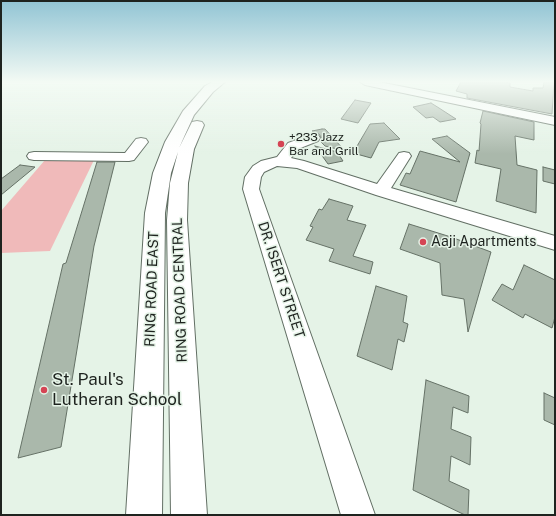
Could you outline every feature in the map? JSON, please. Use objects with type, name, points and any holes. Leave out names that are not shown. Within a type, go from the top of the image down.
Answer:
[{"type":"main road","name":"RING ROAD EAST","points":[[144,515],[155,213],[162,173],[173,142],[188,114],[195,106]]},
{"type":"main road","name":"RING ROAD CENTRAL","points":[[189,515],[178,220],[179,183],[186,149],[208,106]]},
{"type":"main road","points":[[187,480],[200,515]]},
{"type":"street","points":[[482,106],[555,121]]},
{"type":"street","points":[[281,161],[293,146],[313,138]]},
{"type":"street","points":[[34,156],[129,157],[141,142]]},
{"type":"street","points":[[382,191],[386,182],[404,156]]},
{"type":"street","name":"DR. ISERT STREET","points":[[358,515],[251,189],[253,177],[258,169],[266,164],[281,161],[299,164],[382,191],[555,243]]},
{"type":"shaded area","points":[[45,160],[94,160],[50,251],[1,253],[1,211]]},
{"type":"building","points":[[351,106],[369,106],[358,123],[341,119]]},
{"type":"building","points":[[436,106],[456,119],[440,122],[433,117],[426,118],[413,107]]},
{"type":"building","points":[[510,106],[552,106],[552,114]]},
{"type":"building","points":[[483,111],[534,122],[534,140],[515,136],[517,165],[537,170],[536,213],[496,201],[501,169],[475,163],[477,150],[479,151],[480,123]]},
{"type":"building","points":[[384,123],[400,139],[379,142],[371,158],[353,153],[370,124]]},
{"type":"building","points":[[325,129],[345,151],[325,146],[320,141],[321,137],[319,134],[312,131]]},
{"type":"building","points":[[447,136],[470,153],[456,202],[400,185],[406,173],[410,174],[420,151],[460,162],[432,139]]},
{"type":"building","points":[[315,146],[337,152],[343,161],[328,164]]},
{"type":"building","points":[[97,162],[115,162],[94,246],[61,447],[18,458],[63,264],[66,263]]},
{"type":"building","points":[[20,165],[35,167],[1,195],[1,179]]},
{"type":"building","points":[[543,167],[555,170],[555,184],[543,181]]},
{"type":"building","points":[[329,199],[353,206],[347,220],[366,225],[353,256],[373,262],[370,274],[329,261],[334,249],[306,240],[313,227],[310,226],[319,209],[322,210]]},
{"type":"building","points":[[409,224],[451,237],[491,252],[468,332],[464,299],[442,295],[440,263],[400,249]]},
{"type":"building","points":[[524,265],[555,280],[555,317],[552,328],[525,314],[523,318],[492,300],[502,284],[513,290]]},
{"type":"building","points":[[376,286],[407,296],[403,322],[408,324],[404,342],[398,339],[392,370],[357,356]]},
{"type":"building","points":[[426,380],[469,396],[468,413],[453,407],[451,429],[471,437],[470,465],[451,456],[449,481],[469,490],[468,515],[465,515],[413,490]]},
{"type":"building","points":[[544,393],[555,398],[555,425],[544,420]]},
{"type":"place","name":"+233 Jazz Bar and Grill","points":[[281,144]]},
{"type":"place","name":"Aaji Apartments","points":[[423,242]]},
{"type":"place","name":"St. Paul's Lutheran School","points":[[44,390]]}]
